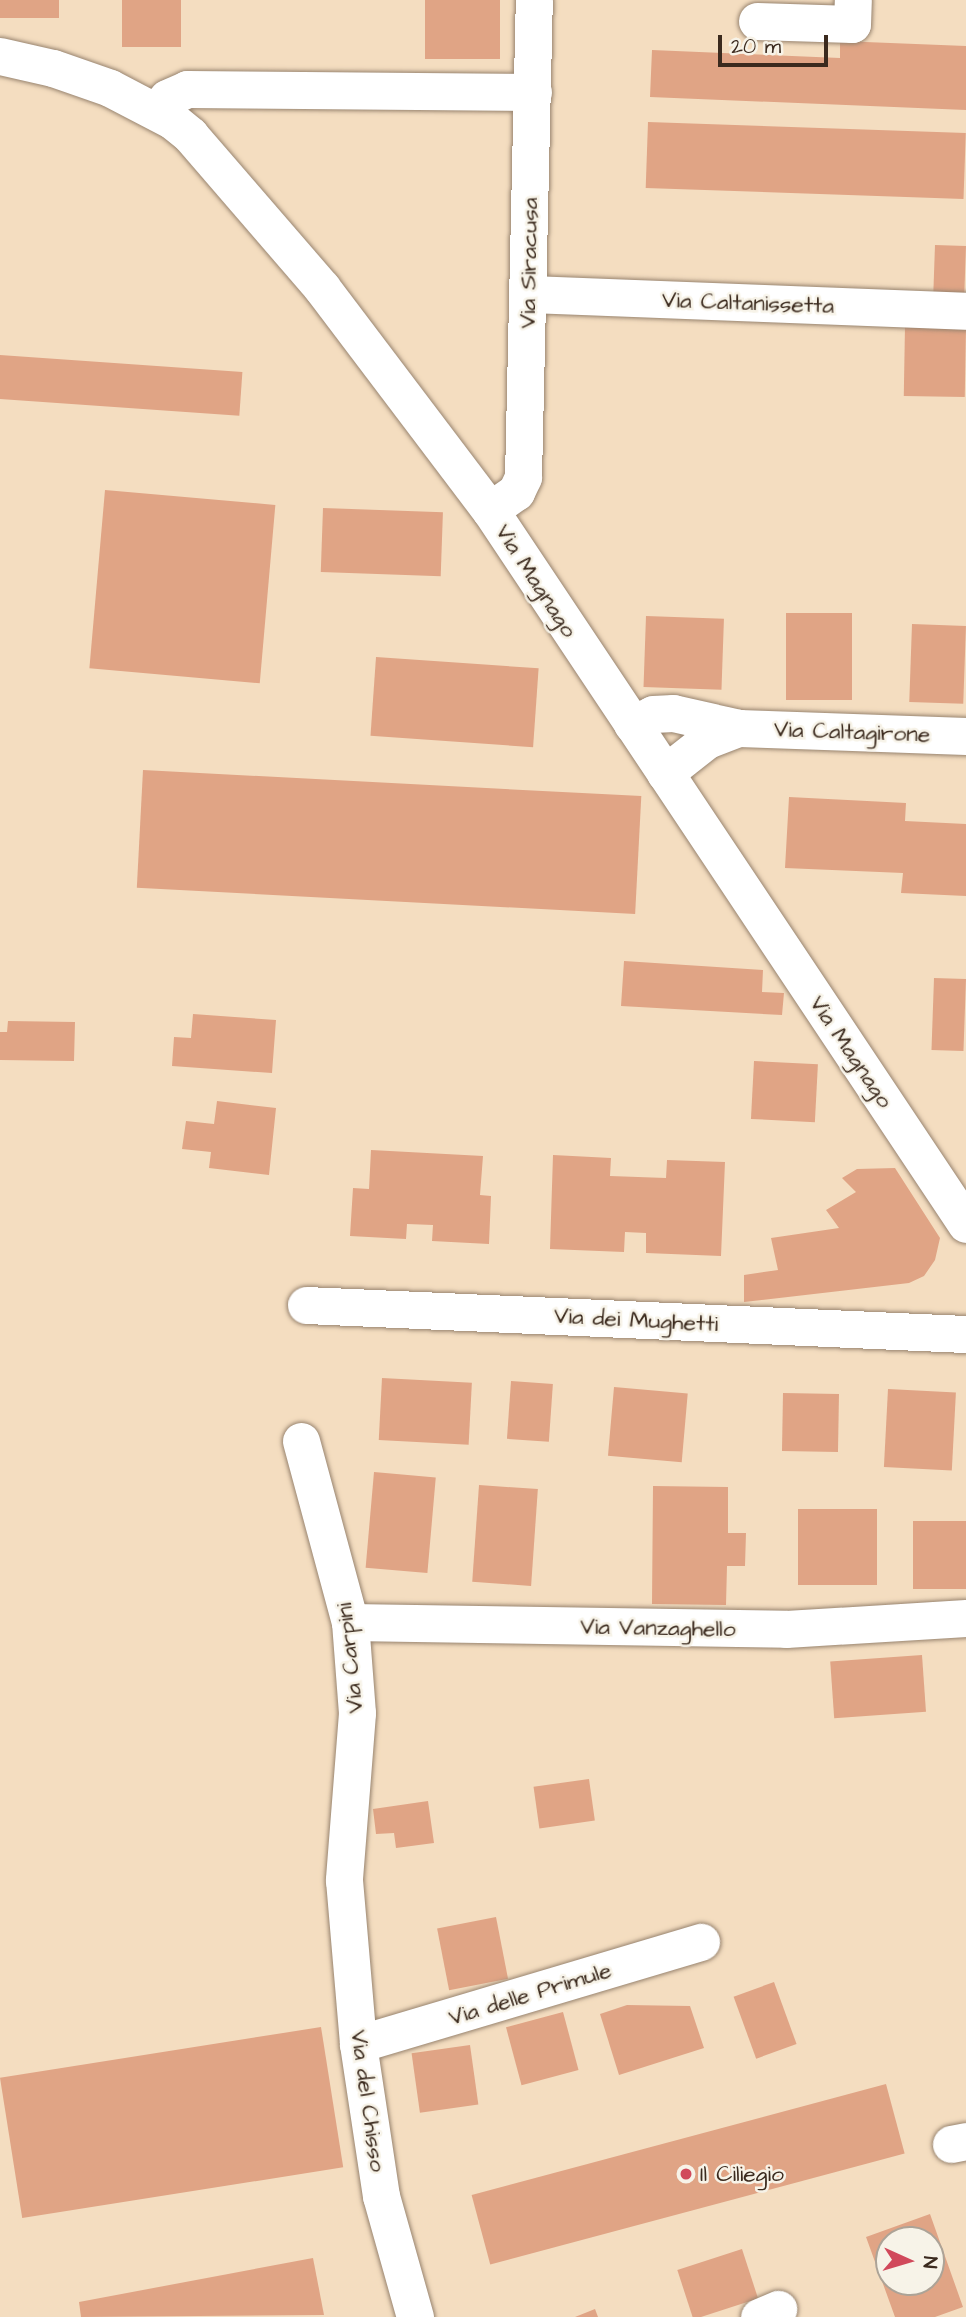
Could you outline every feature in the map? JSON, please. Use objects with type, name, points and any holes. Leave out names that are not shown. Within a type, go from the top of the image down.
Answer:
[{"type":"street","name":"Via Siracusa","points":[[490,510],[516,492],[523,477],[534,0]]},
{"type":"street","points":[[757,21],[852,24],[853,0]]},
{"type":"street","name":"Via Magnago","points":[[0,56],[83,78],[156,110],[190,135],[321,288],[490,510],[966,1223]]},
{"type":"street","points":[[156,110],[167,98],[187,89],[533,92]]},
{"type":"street","name":"Via Caltanissetta","points":[[529,294],[966,311]]},
{"type":"street","name":"Via Caltagirone","points":[[632,724],[662,713],[739,727],[966,737]]},
{"type":"street","name":"Via Caltagirone","points":[[664,773],[707,740],[739,727]]},
{"type":"street","name":"Via dei Mughetti","points":[[306,1305],[966,1334]]},
{"type":"street","name":"Via Carpini","points":[[301,1441],[351,1622],[358,1713],[344,1880]]},
{"type":"street","name":"Via Vanzaghello","points":[[351,1622],[786,1629],[966,1618]]},
{"type":"street","name":"Via del Chisso","points":[[344,1880],[358,2045],[381,2196],[415,2317]]},
{"type":"street","name":"Via delle Primule","points":[[358,2045],[701,1942]]},
{"type":"building","points":[[0,0],[59,0],[59,18],[0,18]]},
{"type":"building","points":[[122,0],[181,0],[181,47],[122,47]]},
{"type":"building","points":[[425,0],[500,0],[500,59],[425,59]]},
{"type":"building","points":[[840,41],[966,46],[966,110],[650,97],[652,50],[840,58]]},
{"type":"building","points":[[648,122],[966,133],[964,199],[646,188]]},
{"type":"building","points":[[935,245],[966,246],[964,301],[933,300]]},
{"type":"building","points":[[905,326],[966,327],[965,397],[904,396]]},
{"type":"building","points":[[0,355],[242,372],[239,416],[0,399]]},
{"type":"building","points":[[105,490],[275,505],[260,683],[89,668]]},
{"type":"building","points":[[323,508],[443,512],[441,576],[321,572]]},
{"type":"building","points":[[786,613],[852,613],[852,700],[786,700]]},
{"type":"building","points":[[646,616],[724,619],[721,690],[644,687]]},
{"type":"building","points":[[912,624],[966,626],[963,704],[909,702]]},
{"type":"building","points":[[376,657],[539,668],[533,747],[370,736]]},
{"type":"building","points":[[143,770],[641,796],[635,914],[137,888]]},
{"type":"building","points":[[789,797],[906,803],[905,821],[966,824],[966,896],[901,893],[903,873],[785,868]]},
{"type":"building","points":[[624,961],[763,970],[762,992],[784,993],[782,1015],[621,1006]]},
{"type":"building","points":[[934,978],[966,979],[963,1051],[931,1050]]},
{"type":"building","points":[[193,1014],[276,1020],[272,1073],[172,1066],[174,1037],[191,1038]]},
{"type":"building","points":[[8,1021],[75,1022],[74,1061],[0,1060],[0,1032],[7,1032]]},
{"type":"building","points":[[754,1061],[818,1064],[815,1122],[751,1119]]},
{"type":"building","points":[[217,1101],[276,1108],[269,1175],[209,1168],[211,1152],[182,1149],[186,1121],[214,1124]]},
{"type":"building","points":[[371,1150],[483,1156],[480,1195],[491,1196],[489,1244],[432,1241],[433,1225],[407,1224],[406,1239],[350,1236],[353,1188],[369,1189]]},
{"type":"building","points":[[553,1155],[611,1158],[610,1176],[666,1178],[667,1160],[725,1162],[721,1256],[646,1253],[646,1233],[625,1232],[624,1252],[550,1249]]},
{"type":"building","points":[[895,1168],[940,1238],[935,1260],[924,1276],[909,1283],[744,1302],[744,1275],[778,1270],[771,1238],[839,1228],[826,1210],[856,1192],[842,1178],[857,1169]]},
{"type":"building","points":[[382,1378],[472,1383],[469,1445],[379,1440]]},
{"type":"building","points":[[511,1381],[553,1384],[549,1442],[507,1439]]},
{"type":"building","points":[[614,1387],[688,1393],[682,1462],[608,1456]]},
{"type":"building","points":[[888,1389],[956,1393],[952,1470],[884,1467]]},
{"type":"building","points":[[783,1393],[839,1394],[838,1452],[782,1451]]},
{"type":"building","points":[[374,1472],[436,1477],[427,1573],[366,1568]]},
{"type":"building","points":[[479,1485],[538,1489],[531,1586],[472,1582]]},
{"type":"building","points":[[653,1486],[728,1487],[728,1533],[746,1533],[745,1566],[727,1566],[726,1605],[652,1604]]},
{"type":"building","points":[[798,1509],[877,1509],[877,1585],[798,1585]]},
{"type":"building","points":[[913,1521],[966,1521],[966,1589],[913,1589]]},
{"type":"building","points":[[922,1655],[926,1712],[834,1718],[830,1661]]},
{"type":"building","points":[[589,1779],[595,1821],[539,1828],[534,1787]]},
{"type":"building","points":[[428,1801],[434,1843],[396,1848],[394,1833],[376,1834],[373,1809]]},
{"type":"building","points":[[496,1917],[508,1979],[449,1990],[437,1928]]},
{"type":"building","points":[[774,1982],[797,2044],[756,2059],[734,1997]]},
{"type":"building","points":[[627,2005],[690,2006],[704,2048],[619,2075],[600,2014]]},
{"type":"building","points":[[563,2012],[579,2070],[522,2085],[506,2027]]},
{"type":"building","points":[[321,2027],[343,2167],[22,2218],[0,2078]]},
{"type":"building","points":[[470,2045],[478,2104],[420,2113],[412,2053]]},
{"type":"building","name":"Il Ciliegio","points":[[886,2084],[905,2154],[490,2265],[472,2195]]},
{"type":"building","points":[[930,2214],[934,2226],[897,2226]]},
{"type":"building","points":[[875,2234],[875,2262],[866,2237]]},
{"type":"building","points":[[742,2249],[758,2298],[701,2317],[693,2317],[677,2270]]},
{"type":"building","points":[[945,2256],[963,2307],[935,2317],[895,2317],[887,2296],[945,2296]]},
{"type":"building","points":[[313,2258],[324,2315],[81,2317],[79,2302]]},
{"type":"building","points":[[595,2309],[598,2317],[575,2317]]},
{"type":"place","name":"Il Ciliegio","points":[[686,2174]]}]
